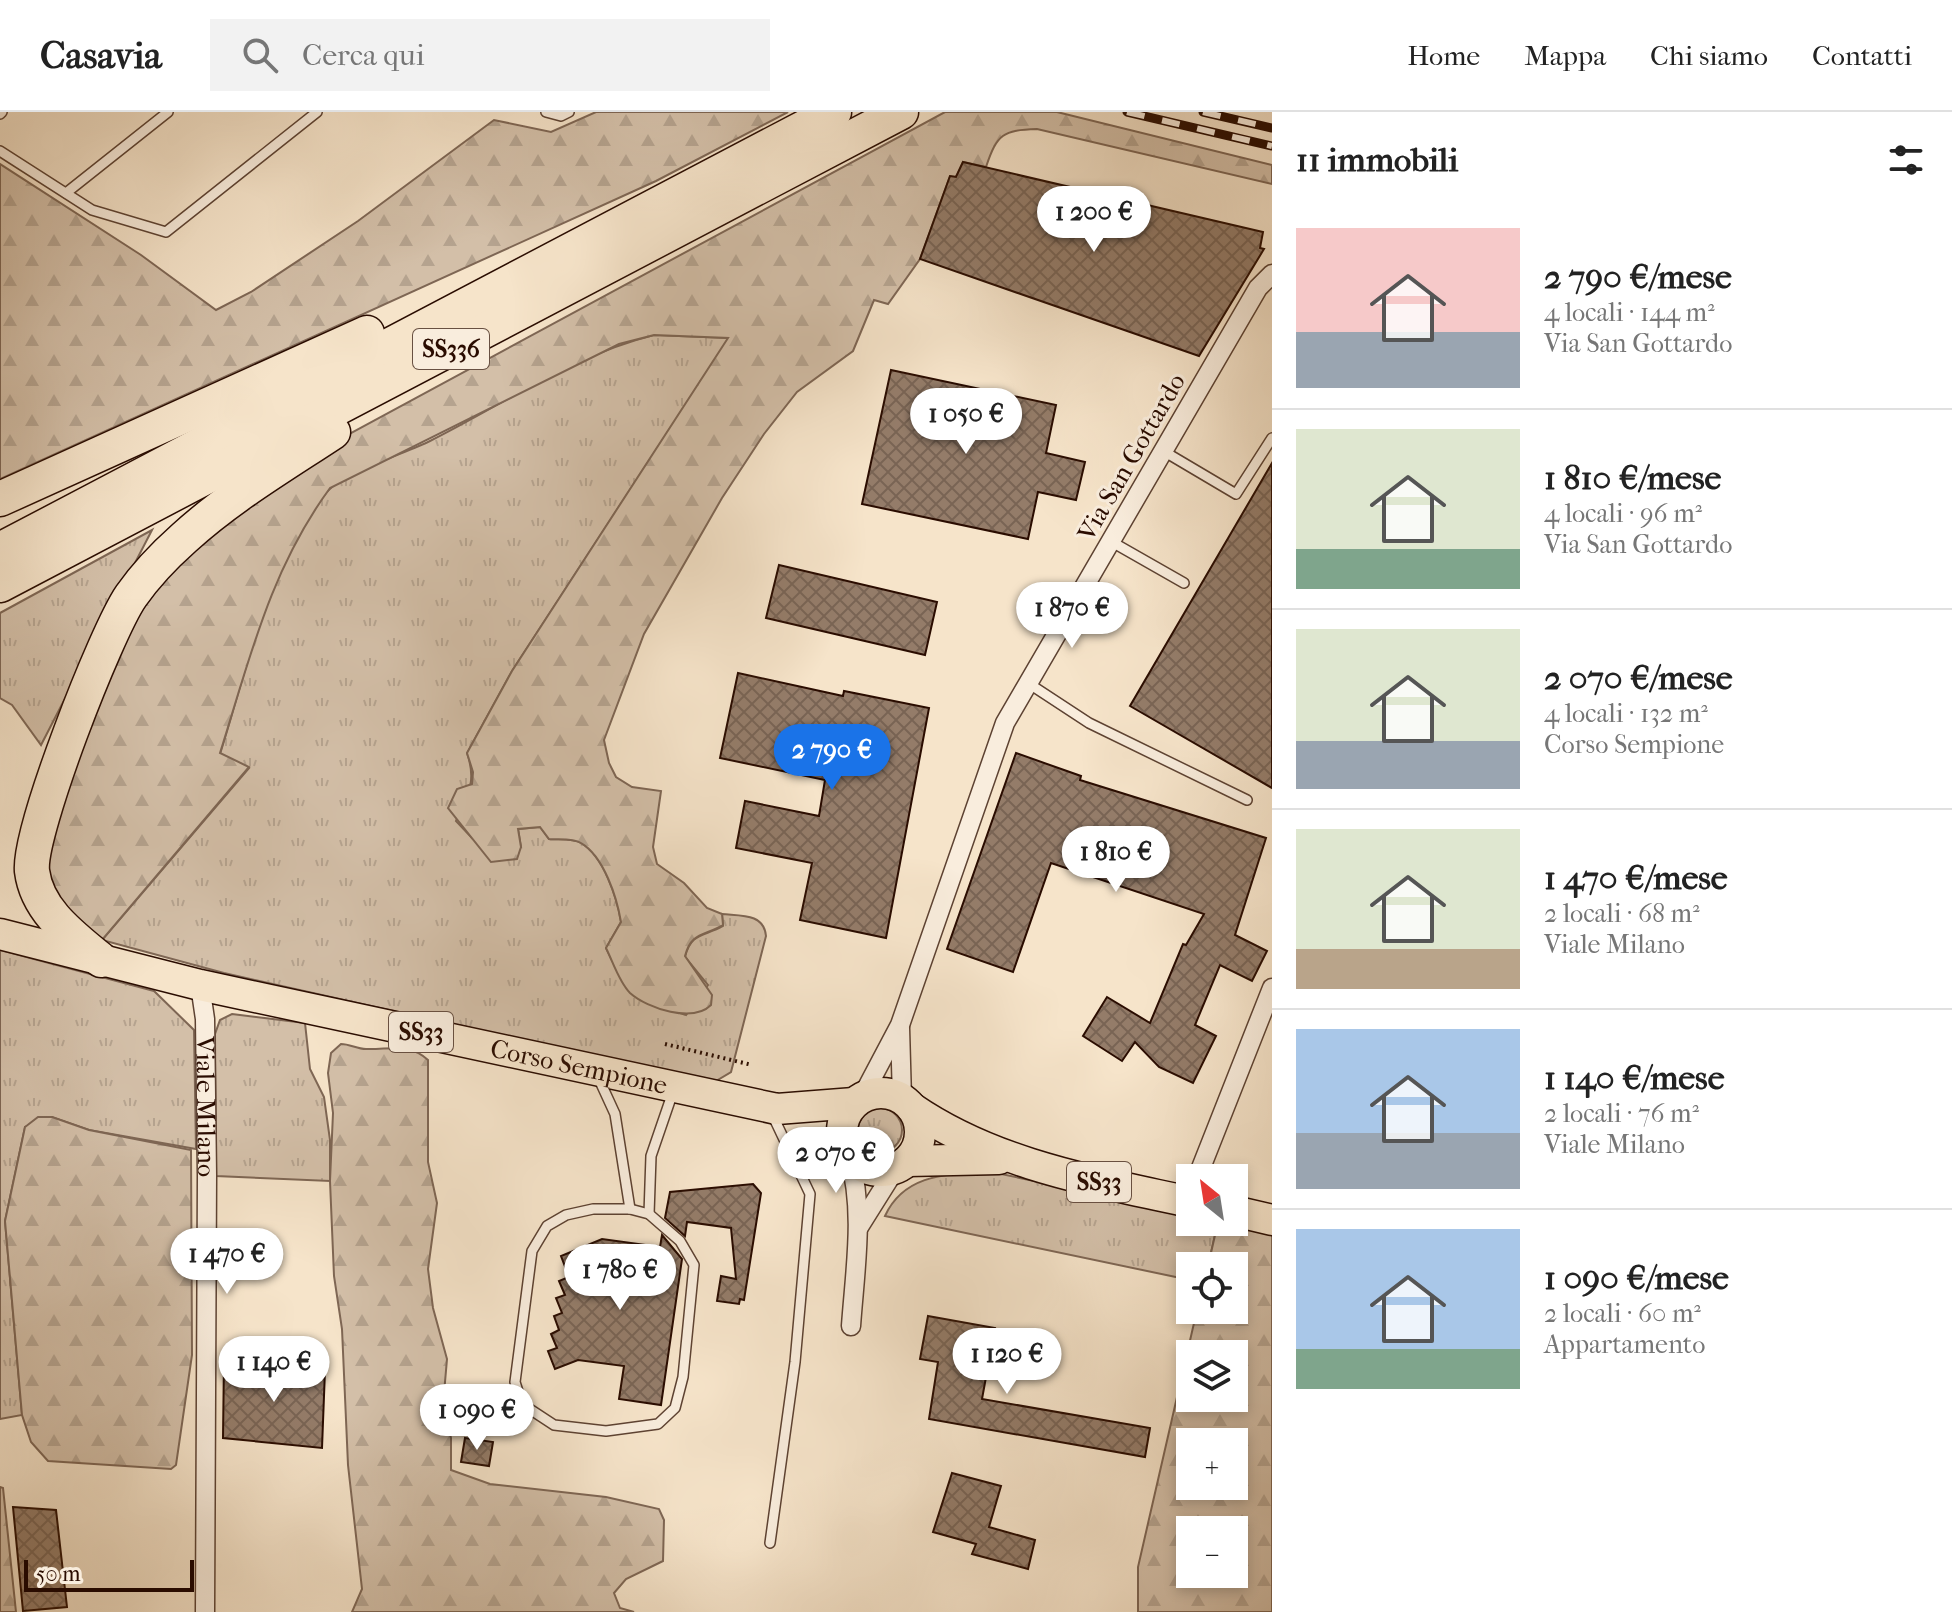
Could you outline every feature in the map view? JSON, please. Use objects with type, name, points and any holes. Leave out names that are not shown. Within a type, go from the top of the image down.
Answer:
[{"type":"highway","name":"SS336","points":[[0,585],[551,278],[834,112]]},
{"type":"highway","name":"SS336","points":[[0,550],[551,278],[901,112]]},
{"type":"highway","points":[[0,499],[360,336],[551,278]]},
{"type":"highway","points":[[101,960],[66,931],[43,904],[32,871],[36,831],[96,669],[130,597],[184,538],[251,487],[551,278]]},
{"type":"main road","name":"SS33","points":[[0,934],[101,960]]},
{"type":"main road","name":"Corso Sempione","points":[[101,960],[200,985],[774,1108],[803,1122],[849,1156]]},
{"type":"main road","name":"SS33","points":[[858,1100],[883,1093],[907,1104],[939,1126],[1009,1159]]},
{"type":"main road","name":"Corso Sempione","points":[[774,1108],[858,1100]]},
{"type":"main road","points":[[849,1156],[841,1134],[847,1112],[858,1100]]},
{"type":"main road","points":[[902,1164],[919,1142],[920,1131],[907,1104]]},
{"type":"main road","name":"SS33","points":[[849,1156],[871,1170],[902,1164],[1009,1159],[1176,1191]]},
{"type":"main road","points":[[1248,1214],[1272,1220]]},
{"type":"street","name":"Via San Gottardo","points":[[858,1100],[900,1025],[1005,723],[1258,288],[1272,274]]},
{"type":"street","name":"Viale Milano","points":[[200,985],[205,1019],[207,1175],[205,1612]]},
{"type":"street","points":[[1203,1164],[1272,988]]},
{"type":"street","name":"Via San Gottardo","points":[[900,1025],[907,1104]]},
{"type":"street","points":[[849,1156],[856,1184],[858,1230],[851,1326]]},
{"type":"street","points":[[858,1230],[902,1164]]},
{"type":"lane","points":[[66,193],[168,112]]},
{"type":"lane","points":[[0,151],[92,210],[166,232],[317,112]]},
{"type":"lane","points":[[546,112],[561,116],[569,112]]},
{"type":"lane","points":[[1165,452],[1236,494],[1272,438]]},
{"type":"lane","points":[[1112,542],[1184,583]]},
{"type":"lane","points":[[1028,683],[1089,723],[1247,800]]},
{"type":"lane","points":[[595,1071],[615,1114],[630,1209]]},
{"type":"lane","points":[[649,1214],[651,1156],[675,1087]]},
{"type":"lane","points":[[770,1543],[795,1362],[810,1194],[799,1165],[777,1131],[774,1108]]},
{"type":"lane","points":[[593,1209],[630,1209],[649,1214],[680,1241],[694,1265],[683,1377],[675,1408],[658,1424],[638,1429],[606,1431],[554,1425],[522,1404],[515,1382],[532,1251],[547,1226],[566,1215],[593,1209]]},
{"type":"path","points":[[665,1044],[752,1065]]},
{"type":"green space","points":[[596,112],[788,112],[656,181],[0,479],[0,164],[141,255],[216,310],[251,292],[358,221],[494,120],[551,132]]},
{"type":"green space","points":[[945,112],[1057,112],[1272,165],[1272,184],[1037,129],[1009,133],[998,141],[986,167],[963,162],[956,177],[950,176],[920,259],[888,304],[874,300],[853,351],[797,392],[764,434],[722,498],[644,634],[604,740],[616,777],[632,787],[661,791],[653,847],[657,864],[684,883],[707,908],[722,914],[723,925],[695,939],[685,956],[712,995],[711,1005],[693,1013],[670,1012],[630,993],[619,978],[606,948],[621,922],[616,901],[603,867],[581,843],[549,839],[540,827],[518,829],[521,847],[517,859],[491,862],[448,808],[457,789],[472,784],[473,772],[467,753],[512,671],[728,338],[654,335],[619,344],[330,488],[309,519],[277,583],[252,649],[220,753],[249,767],[102,940],[57,907],[42,859],[133,608],[189,543],[338,440]]},
{"type":"green space","points":[[654,335],[729,338],[512,671],[467,753],[471,780],[456,821],[473,839],[521,847],[518,829],[540,827],[549,839],[574,840],[589,849],[603,868],[613,890],[621,922],[606,948],[628,987],[645,1000],[669,1010],[686,1015],[708,985],[685,957],[695,939],[723,926],[722,914],[750,917],[761,923],[766,936],[731,1072],[716,1081],[701,1080],[224,973],[102,940],[249,768],[220,754],[275,584],[289,552],[327,492],[346,478],[430,441],[567,368]]},
{"type":"green space","points":[[152,530],[41,745],[12,705],[0,698],[0,613]]},
{"type":"green space","points":[[0,950],[154,991],[194,1030],[196,1149],[89,1130],[52,1117],[25,1127],[5,1221],[22,1415],[0,1419]]},
{"type":"green space","points":[[232,1014],[305,1023],[310,1069],[324,1097],[330,1140],[330,1181],[216,1176],[215,1034],[220,1020]]},
{"type":"green space","points":[[341,1044],[363,1049],[406,1049],[428,1060],[428,1162],[437,1203],[428,1269],[433,1308],[447,1359],[443,1405],[451,1438],[451,1470],[490,1484],[606,1497],[659,1509],[664,1520],[663,1561],[626,1579],[614,1593],[620,1608],[634,1612],[352,1612],[362,1589],[348,1465],[342,1329],[334,1276],[330,1181],[333,1113],[328,1073],[331,1053]]},
{"type":"green space","points":[[880,1108],[895,1115],[902,1130],[895,1145],[880,1152],[865,1145],[858,1130],[865,1115]]},
{"type":"green space","points":[[38,1117],[52,1117],[89,1130],[191,1150],[192,1355],[176,1465],[171,1469],[48,1461],[31,1442],[22,1415],[5,1221],[25,1127]]},
{"type":"green space","points":[[987,1171],[1176,1211],[1176,1236],[1215,1236],[1211,1252],[1176,1252],[1176,1277],[885,1216],[893,1202],[915,1184],[957,1173]]},
{"type":"green space","points":[[1248,1228],[1272,1232],[1272,1612],[1138,1612],[1138,1567],[1176,1401],[1176,1412],[1248,1412],[1248,1340],[1190,1340],[1194,1324],[1248,1324],[1248,1252],[1211,1252],[1215,1236],[1248,1236]]},
{"type":"green space","points":[[0,1487],[3,1488],[16,1612],[0,1612]]},
{"type":"building","points":[[963,162],[1263,232],[1260,248],[1264,249],[1199,356],[920,259],[950,176],[956,177]]},
{"type":"building","points":[[891,370],[1056,405],[1046,453],[1085,462],[1076,500],[1038,492],[1028,539],[862,504]]},
{"type":"building","points":[[1272,463],[1272,788],[1130,706]]},
{"type":"building","points":[[779,565],[937,602],[925,655],[766,618]]},
{"type":"building","points":[[738,673],[843,696],[844,691],[929,708],[886,938],[800,920],[812,863],[736,848],[745,801],[819,816],[825,780],[720,758]]},
{"type":"building","points":[[1016,753],[1081,776],[1080,780],[1266,838],[1235,935],[1267,951],[1252,981],[1220,965],[1195,1025],[1216,1036],[1193,1083],[1159,1067],[1135,1042],[1122,1061],[1083,1036],[1107,997],[1150,1023],[1183,944],[1186,945],[1204,914],[1051,863],[1013,972],[947,949]]},
{"type":"building","points":[[753,1184],[761,1193],[744,1300],[740,1299],[739,1304],[717,1301],[721,1276],[736,1279],[731,1228],[687,1222],[685,1236],[665,1218],[670,1192]]},
{"type":"building","points":[[662,1235],[682,1259],[661,1405],[619,1399],[624,1366],[578,1360],[555,1369],[548,1351],[557,1348],[551,1334],[559,1330],[554,1316],[562,1313],[556,1298],[565,1295],[559,1281],[569,1277],[561,1256],[602,1239],[660,1247]]},
{"type":"building","points":[[928,1316],[995,1328],[982,1399],[1150,1428],[1145,1457],[929,1419],[938,1362],[920,1359]]},
{"type":"building","points":[[224,1360],[325,1370],[322,1448],[223,1438]]},
{"type":"building","points":[[465,1438],[493,1442],[489,1466],[461,1462]]},
{"type":"building","points":[[952,1473],[1001,1486],[989,1527],[1035,1540],[1028,1569],[972,1554],[976,1544],[933,1532]]},
{"type":"building","points":[[13,1507],[56,1510],[67,1607],[23,1611]]},
{"type":"railway","points":[[1127,112],[1272,146]]},
{"type":"railway","points":[[1203,112],[1272,128]]}]
